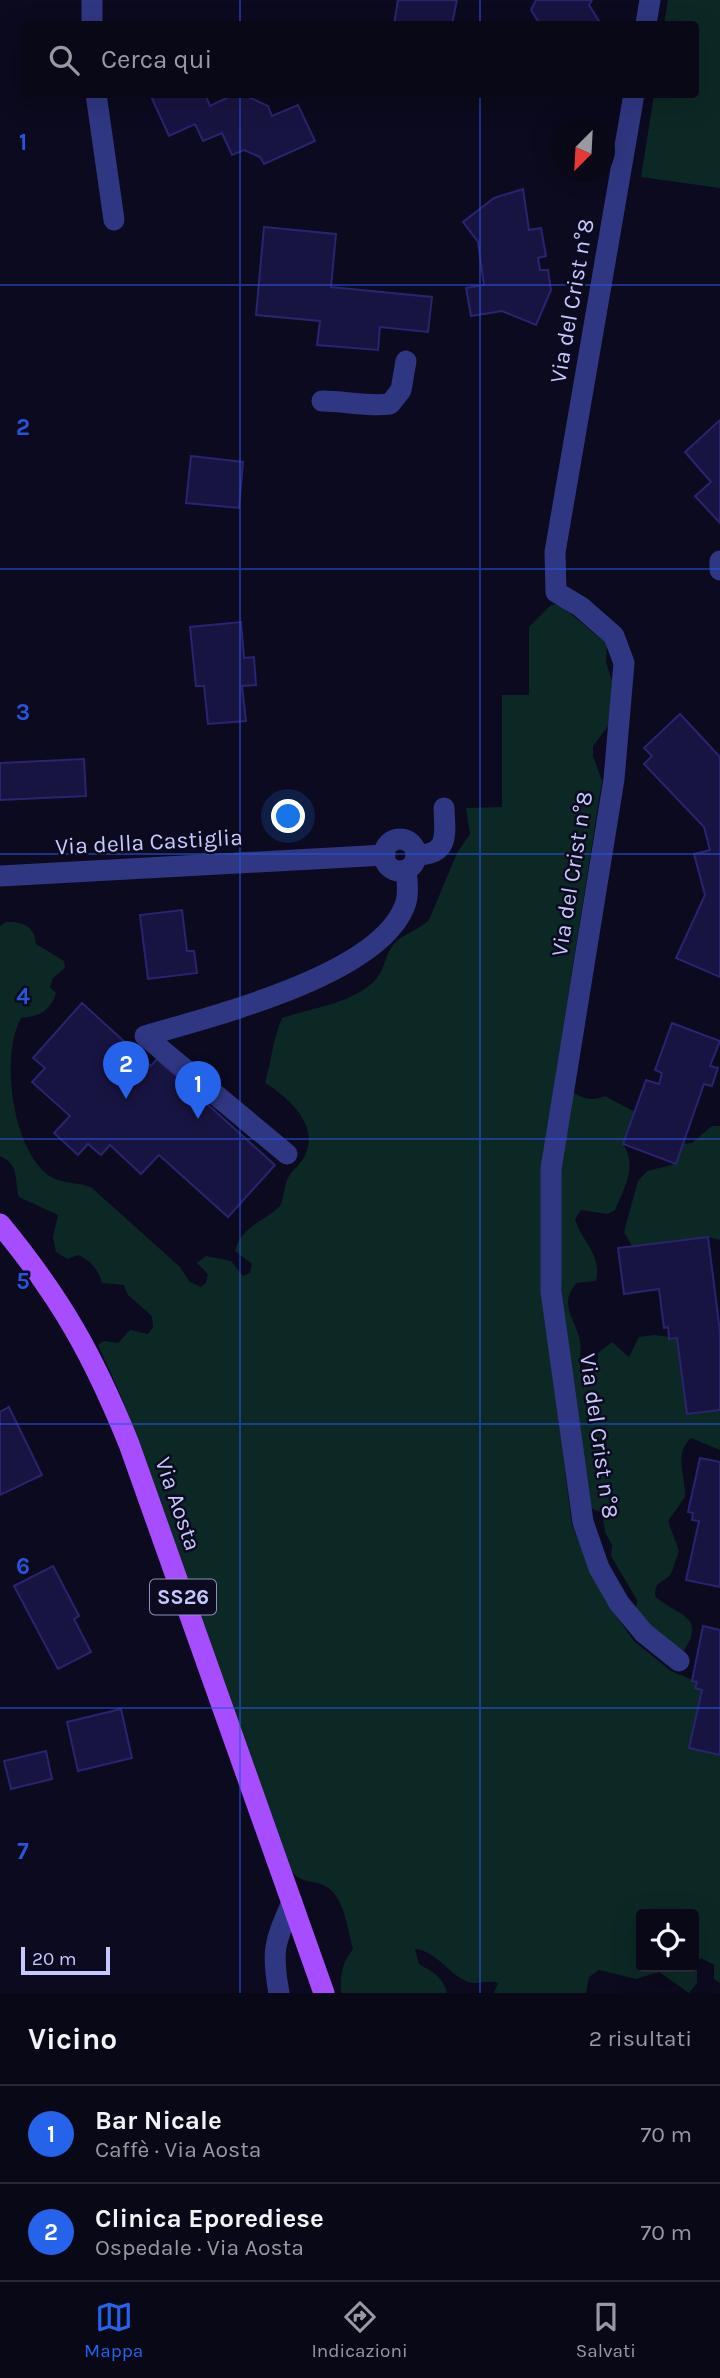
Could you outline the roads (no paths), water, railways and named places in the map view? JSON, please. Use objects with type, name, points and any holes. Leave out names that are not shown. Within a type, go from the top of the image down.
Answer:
[{"type":"main road","name":"Via Aosta","points":[[0,1224],[60,1302],[107,1388],[324,1993]]},
{"type":"street","points":[[92,21],[93,0]]},
{"type":"street","points":[[646,21],[650,0]]},
{"type":"street","points":[[97,98],[114,220]]},
{"type":"street","name":"Via del Crist n°8","points":[[633,98],[555,552],[556,592],[581,607],[614,636],[624,663],[614,779],[551,1169],[551,1291],[583,1522],[598,1568],[619,1603],[644,1633],[679,1661]]},
{"type":"street","points":[[322,401],[351,401],[373,406],[390,404],[401,390],[406,361]]},
{"type":"street","points":[[720,561],[720,570]]},
{"type":"street","points":[[287,1154],[145,1036],[285,993],[380,939],[403,909],[411,862],[431,855],[439,849],[445,838],[444,808]]},
{"type":"street","name":"Via della Castiglia","points":[[0,876],[385,855],[389,844],[400,839],[411,843],[411,862]]},
{"type":"street","points":[[279,1993],[272,1958],[274,1943],[292,1902]]},
{"type":"place","name":"Clinica Eporediese","points":[[126,1099]]},
{"type":"place","name":"Bar Nicale","points":[[198,1119]]}]
